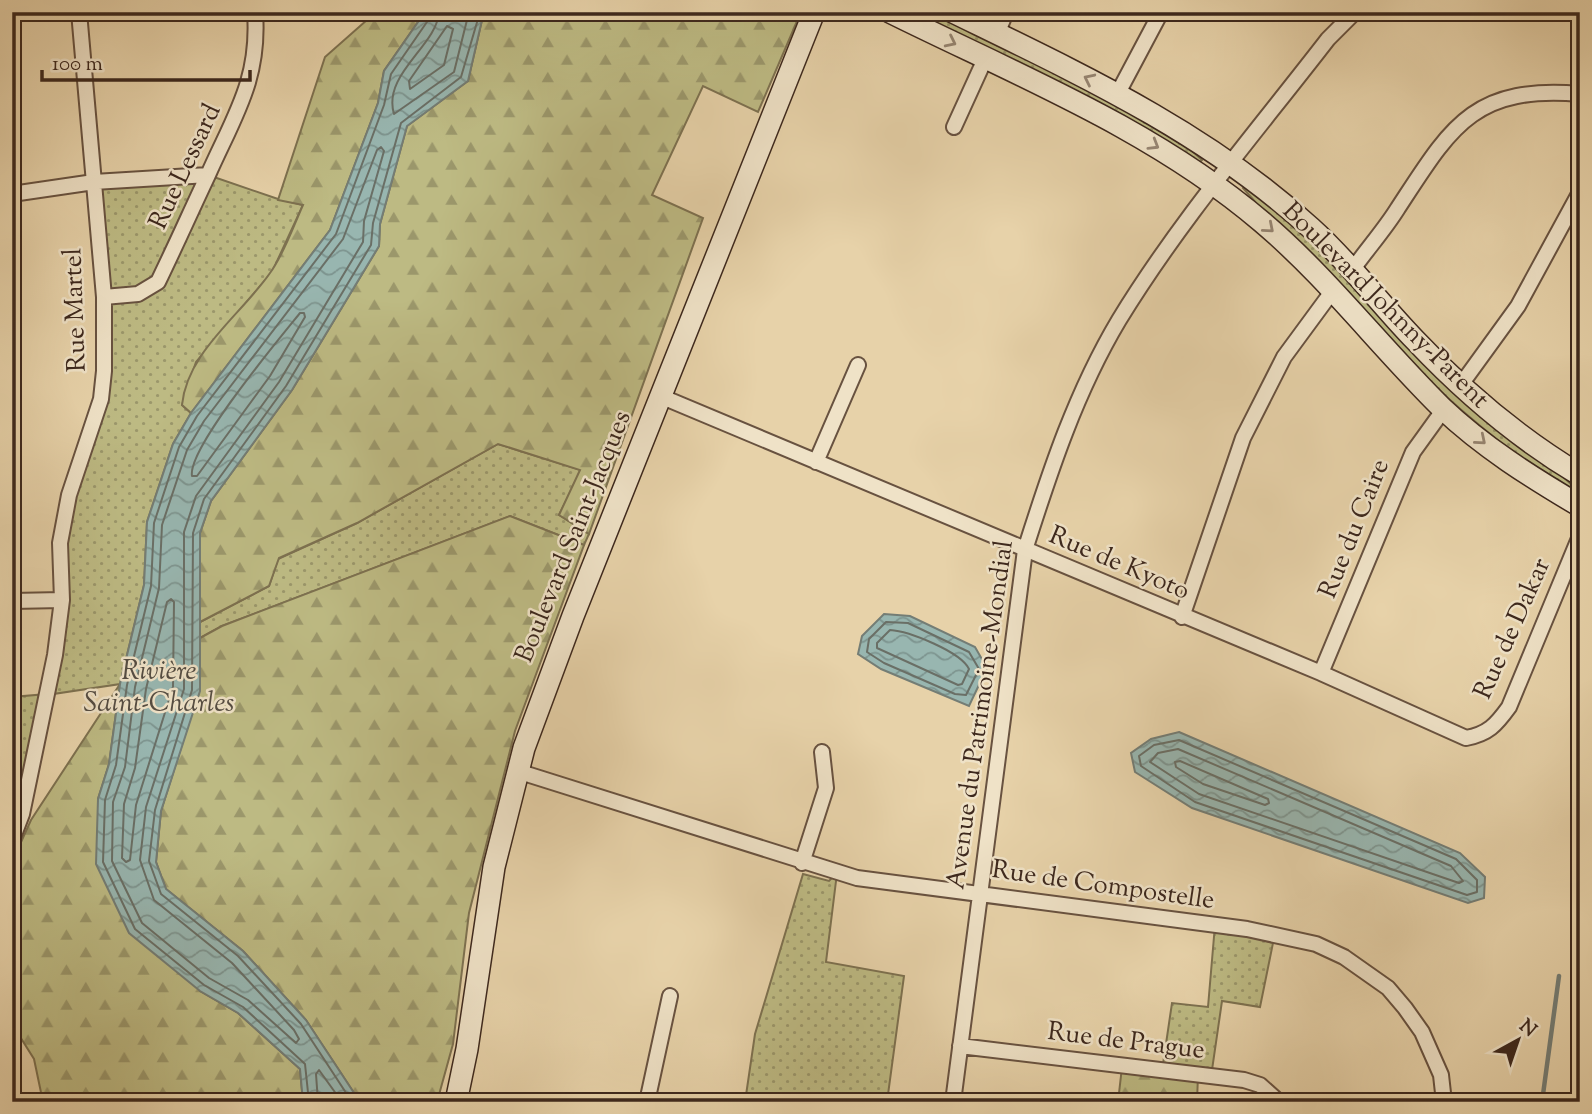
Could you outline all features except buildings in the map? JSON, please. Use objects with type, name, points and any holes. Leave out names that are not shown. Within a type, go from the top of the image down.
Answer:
[{"type":"street","name":"Rue Martel","points":[[12,840],[22,814],[47,695],[62,600],[61,543],[69,495],[101,399],[103,380],[104,297],[79,12]]},
{"type":"street","name":"Rue Lessard","points":[[104,297],[138,294],[158,282],[243,103],[257,36],[255,12]]},
{"type":"street","name":"Boulevard Saint-Jacques","points":[[456,1102],[467,1049],[494,867],[517,771],[551,671],[814,12]]},
{"type":"street","name":"Boulevard Johnny-Parent","points":[[890,12],[1108,119],[1216,184],[1262,222],[1334,289],[1444,410],[1488,447],[1580,506]]},
{"type":"street","name":"Boulevard Johnny-Parent","points":[[953,12],[1118,93],[1178,127],[1280,200],[1353,269],[1414,339],[1460,386],[1516,433],[1580,475]]},
{"type":"street","points":[[997,34],[1006,12]]},
{"type":"street","points":[[1118,93],[1161,12]]},
{"type":"street","name":"Avenue du Patrimoine-Mondial","points":[[953,1102],[1025,550],[1051,467],[1080,396],[1112,334],[1163,253],[1328,39],[1355,12]]},
{"type":"street","points":[[954,127],[985,59]]},
{"type":"street","points":[[1353,269],[1451,131],[1476,112],[1512,96],[1544,91],[1580,94]]},
{"type":"street","points":[[12,194],[94,182],[208,175]]},
{"type":"street","points":[[1460,386],[1518,306],[1580,192]]},
{"type":"street","points":[[1182,617],[1248,426],[1284,357],[1334,289]]},
{"type":"street","points":[[816,462],[858,365]]},
{"type":"street","name":"Rue de Kyoto","points":[[660,396],[1321,673],[1449,731],[1466,738],[1482,735]]},
{"type":"street","name":"Rue du Caire","points":[[1321,673],[1413,452],[1444,410]]},
{"type":"street","name":"Rue de Dakar","points":[[1482,735],[1495,726],[1509,708],[1580,536]]},
{"type":"street","points":[[12,601],[62,600]]},
{"type":"street","points":[[802,863],[826,788],[822,752]]},
{"type":"street","name":"Rue de Compostelle","points":[[517,771],[802,863],[857,878],[1279,934],[1316,944],[1344,957],[1388,988],[1405,1008],[1422,1032],[1441,1075],[1444,1102]]},
{"type":"street","points":[[647,1102],[670,996]]},
{"type":"street","name":"Rue de Prague","points":[[960,1046],[1244,1080],[1260,1085],[1279,1102]]},
{"type":"green space","points":[[376,12],[425,12],[384,71],[378,103],[330,230],[191,413],[182,405],[194,368],[204,351],[275,266],[303,205],[278,200],[325,57]]},
{"type":"green space","points":[[489,12],[801,12],[758,112],[703,86],[652,195],[703,218],[589,534],[559,515],[580,470],[498,444],[357,523],[279,558],[269,586],[200,622],[200,533],[211,501],[292,390],[379,246],[380,224],[407,126],[468,81],[482,20]]},
{"type":"green space","points":[[909,12],[932,12],[1074,78],[1145,117],[1202,160],[1198,164]]},
{"type":"green space","points":[[208,175],[303,205],[272,272],[196,362],[182,405],[191,413],[173,444],[147,522],[144,585],[120,684],[47,695],[25,798],[12,798],[12,697],[47,694],[60,543],[101,399],[94,182]]},
{"type":"green space","points":[[1247,184],[1281,212],[1574,487],[1571,491],[1486,431],[1408,361],[1263,211],[1243,188]]},
{"type":"green space","points":[[498,444],[581,470],[559,515],[589,534],[584,545],[510,516],[222,626],[200,638],[200,622],[269,586],[278,559],[357,523]]},
{"type":"green space","points":[[510,516],[584,545],[515,731],[469,913],[453,1044],[437,1102],[360,1102],[306,1020],[243,951],[166,889],[156,862],[161,811],[199,691],[200,638],[222,626]]},
{"type":"green space","points":[[120,684],[109,764],[98,799],[200,991],[238,1013],[300,1069],[303,1102],[43,1102],[34,1059],[12,1024],[12,862],[31,820]]},
{"type":"green space","points":[[837,873],[826,962],[904,976],[887,1102],[745,1102],[755,1034],[803,874],[829,881]]},
{"type":"green space","points":[[1215,925],[1273,943],[1260,1007],[1222,1001],[1211,1077],[1162,1071],[1172,1003],[1208,1007]]},
{"type":"green space","points":[[1122,1067],[1198,1075],[1197,1102],[1118,1102]]},
{"type":"water","name":"Rivière Saint-Charles","points":[[425,12],[489,12],[482,20],[468,81],[407,126],[380,224],[379,246],[292,390],[211,501],[200,533],[200,691],[161,811],[156,862],[166,889],[243,951],[306,1020],[360,1102],[303,1102],[300,1069],[238,1013],[200,991],[129,933],[96,864],[98,799],[109,764],[120,684],[144,585],[147,522],[173,444],[191,413],[330,230],[378,103],[384,71]]},
{"type":"water","points":[[884,614],[910,616],[975,647],[987,668],[969,706],[881,669],[858,654],[862,636]]},
{"type":"water","points":[[1179,732],[1460,853],[1485,877],[1484,898],[1468,903],[1192,808],[1135,772],[1131,753],[1151,739]]},
{"type":"waterway","points":[[1542,1102],[1559,976]]}]
